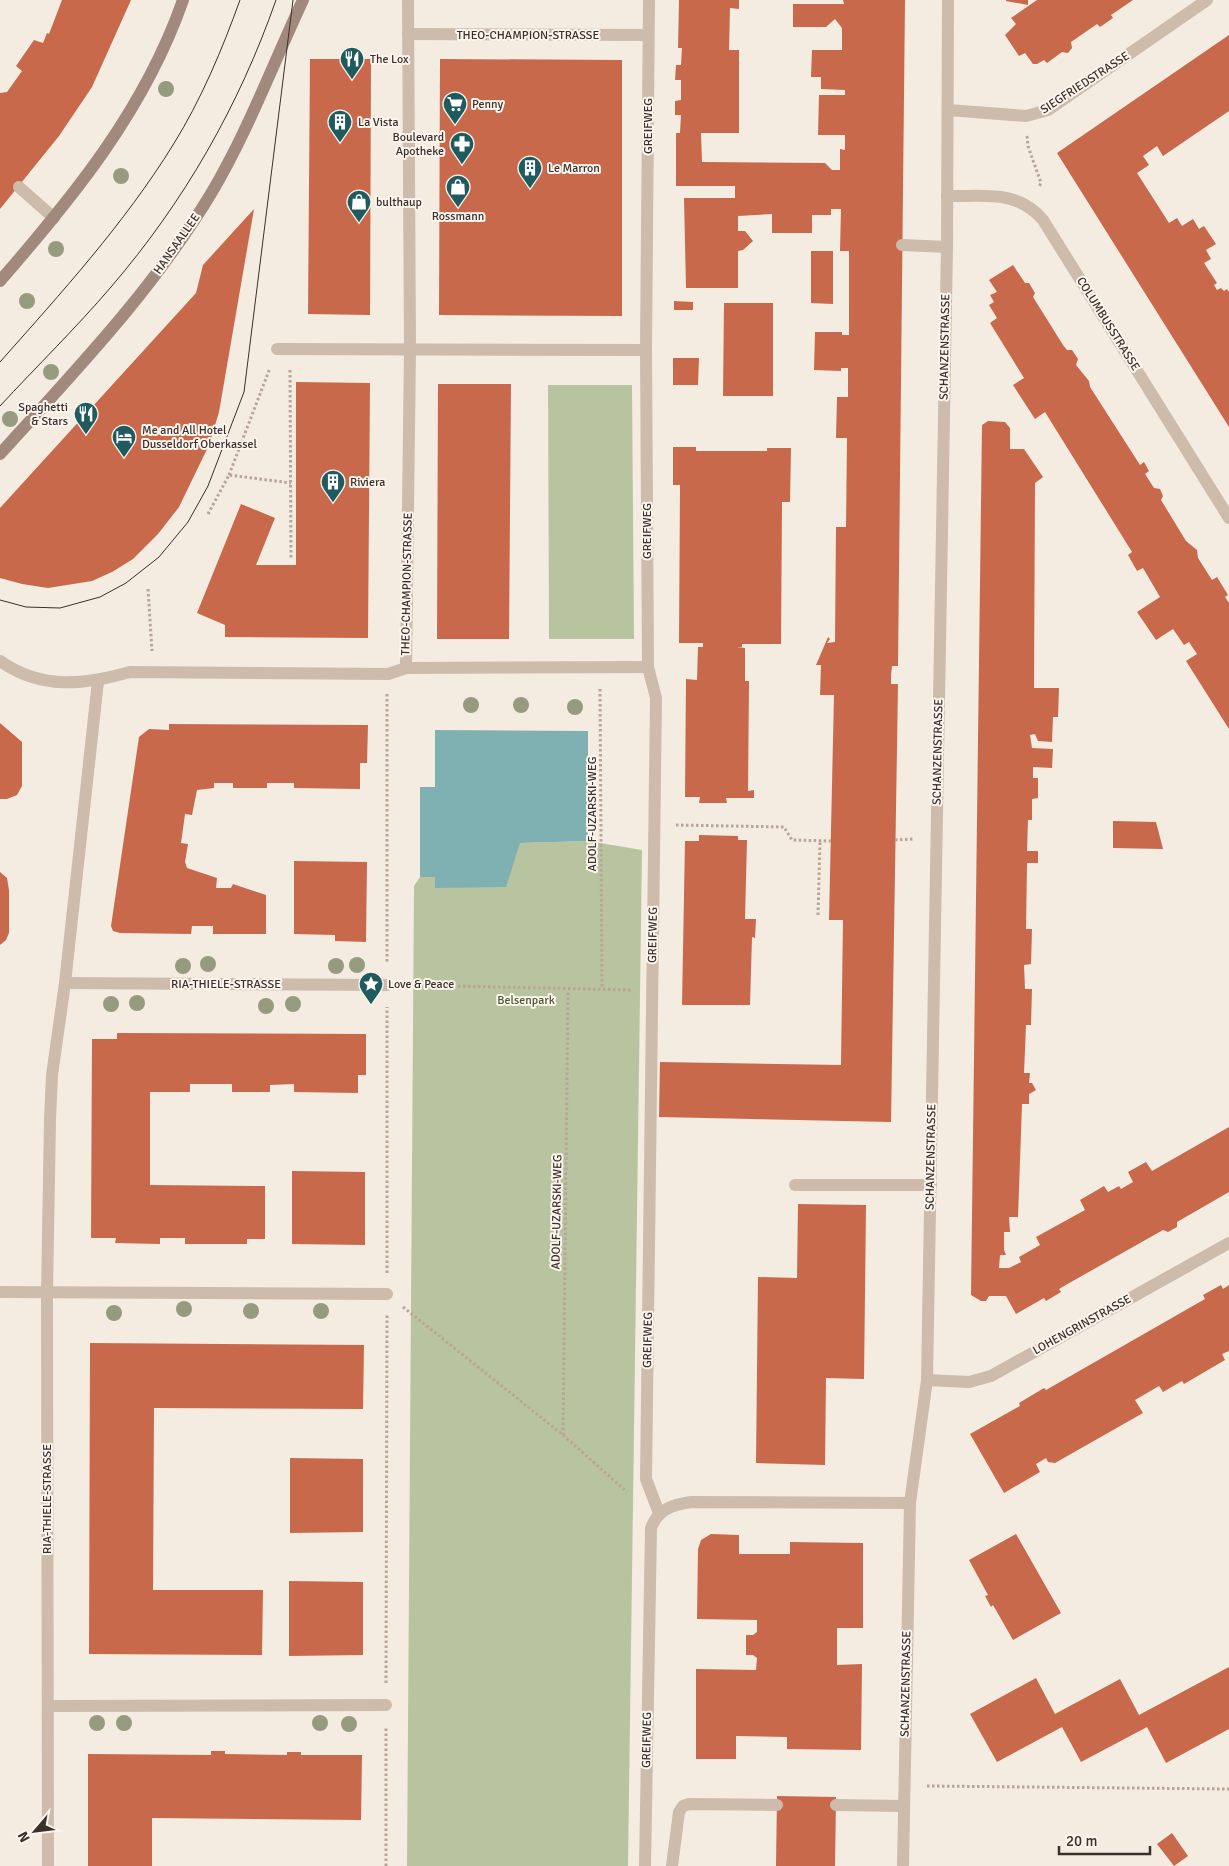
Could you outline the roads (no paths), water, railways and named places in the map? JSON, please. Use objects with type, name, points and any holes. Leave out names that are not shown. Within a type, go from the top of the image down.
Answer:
[{"type":"street","points":[[0,281],[54,218],[114,139],[163,50],[183,0]]},
{"type":"street","name":"HANSAALLEE","points":[[0,454],[96,348],[172,253],[212,192],[231,156],[304,0]]},
{"type":"street","name":"THEO-CHAMPION-STRASSE","points":[[408,0],[410,349],[406,668],[648,667]]},
{"type":"street","name":"GREIFWEG","points":[[645,1866],[650,1528],[659,1513],[646,1479],[656,698],[648,667],[646,350],[649,0]]},
{"type":"street","name":"SCHANZENSTRASSE","points":[[903,1866],[910,1503],[927,1380],[947,247],[948,0]]},
{"type":"street","name":"SIEGFRIEDSTRASSE","points":[[948,110],[1026,116],[1048,110],[1207,0]]},
{"type":"street","name":"THEO-CHAMPION-STRASSE","points":[[408,34],[648,35]]},
{"type":"street","points":[[19,187],[54,218]]},
{"type":"street","name":"COLUMBUSSTRASSE","points":[[946,196],[1002,197],[1018,200],[1029,206],[1043,220],[1229,518]]},
{"type":"street","points":[[902,245],[947,247]]},
{"type":"street","points":[[277,349],[646,350]]},
{"type":"street","points":[[0,660],[32,678],[65,684],[98,682],[130,672],[388,674],[406,668]]},
{"type":"street","name":"RIA-THIELE-STRASSE","points":[[48,1866],[47,1292],[52,1075],[65,983],[98,682]]},
{"type":"street","name":"RIA-THIELE-STRASSE","points":[[65,983],[388,985]]},
{"type":"street","points":[[795,1186],[931,1185]]},
{"type":"street","name":"LOHENGRINSTRASSE","points":[[927,1380],[969,1382],[991,1376],[1229,1243]]},
{"type":"street","points":[[0,1292],[387,1294]]},
{"type":"street","points":[[659,1513],[676,1505],[692,1502],[910,1503]]},
{"type":"street","points":[[48,1706],[386,1705]]},
{"type":"street","points":[[672,1866],[679,1812],[683,1806],[689,1804],[777,1805]]},
{"type":"street","points":[[836,1805],[904,1806]]},
{"type":"water","points":[[435,730],[588,731],[588,841],[520,843],[506,887],[435,888],[435,877],[420,877],[420,787],[435,787]]},
{"type":"tram line","points":[[0,362],[91,257],[154,174],[173,145],[202,93],[240,0]]},
{"type":"tram line","points":[[0,406],[111,287],[138,255],[186,187],[227,115],[245,78],[276,0]]},
{"type":"tram line","points":[[0,600],[26,607],[60,608],[100,597],[126,583],[159,557],[188,522],[208,486],[244,392],[293,0]]},
{"type":"place","name":"The Lox","points":[[352,80]]},
{"type":"place","name":"Penny","points":[[455,125]]},
{"type":"place","name":"La Vista","points":[[340,143]]},
{"type":"place","name":"Boulevard Apotheke","points":[[462,165]]},
{"type":"place","name":"Le Marron","points":[[530,189]]},
{"type":"place","name":"Rossmann","points":[[458,208]]},
{"type":"place","name":"bulthaup","points":[[359,223]]},
{"type":"place","name":"Spaghetti & Stars","points":[[86,435]]},
{"type":"place","name":"Me and All Hotel Dusseldorf Oberkassel","points":[[124,458]]},
{"type":"place","name":"Riviera","points":[[333,503]]},
{"type":"place","name":"Love & Peace","points":[[371,1005]]},
{"type":"park label","name":"Belsenpark","points":[[526,1000]]}]
